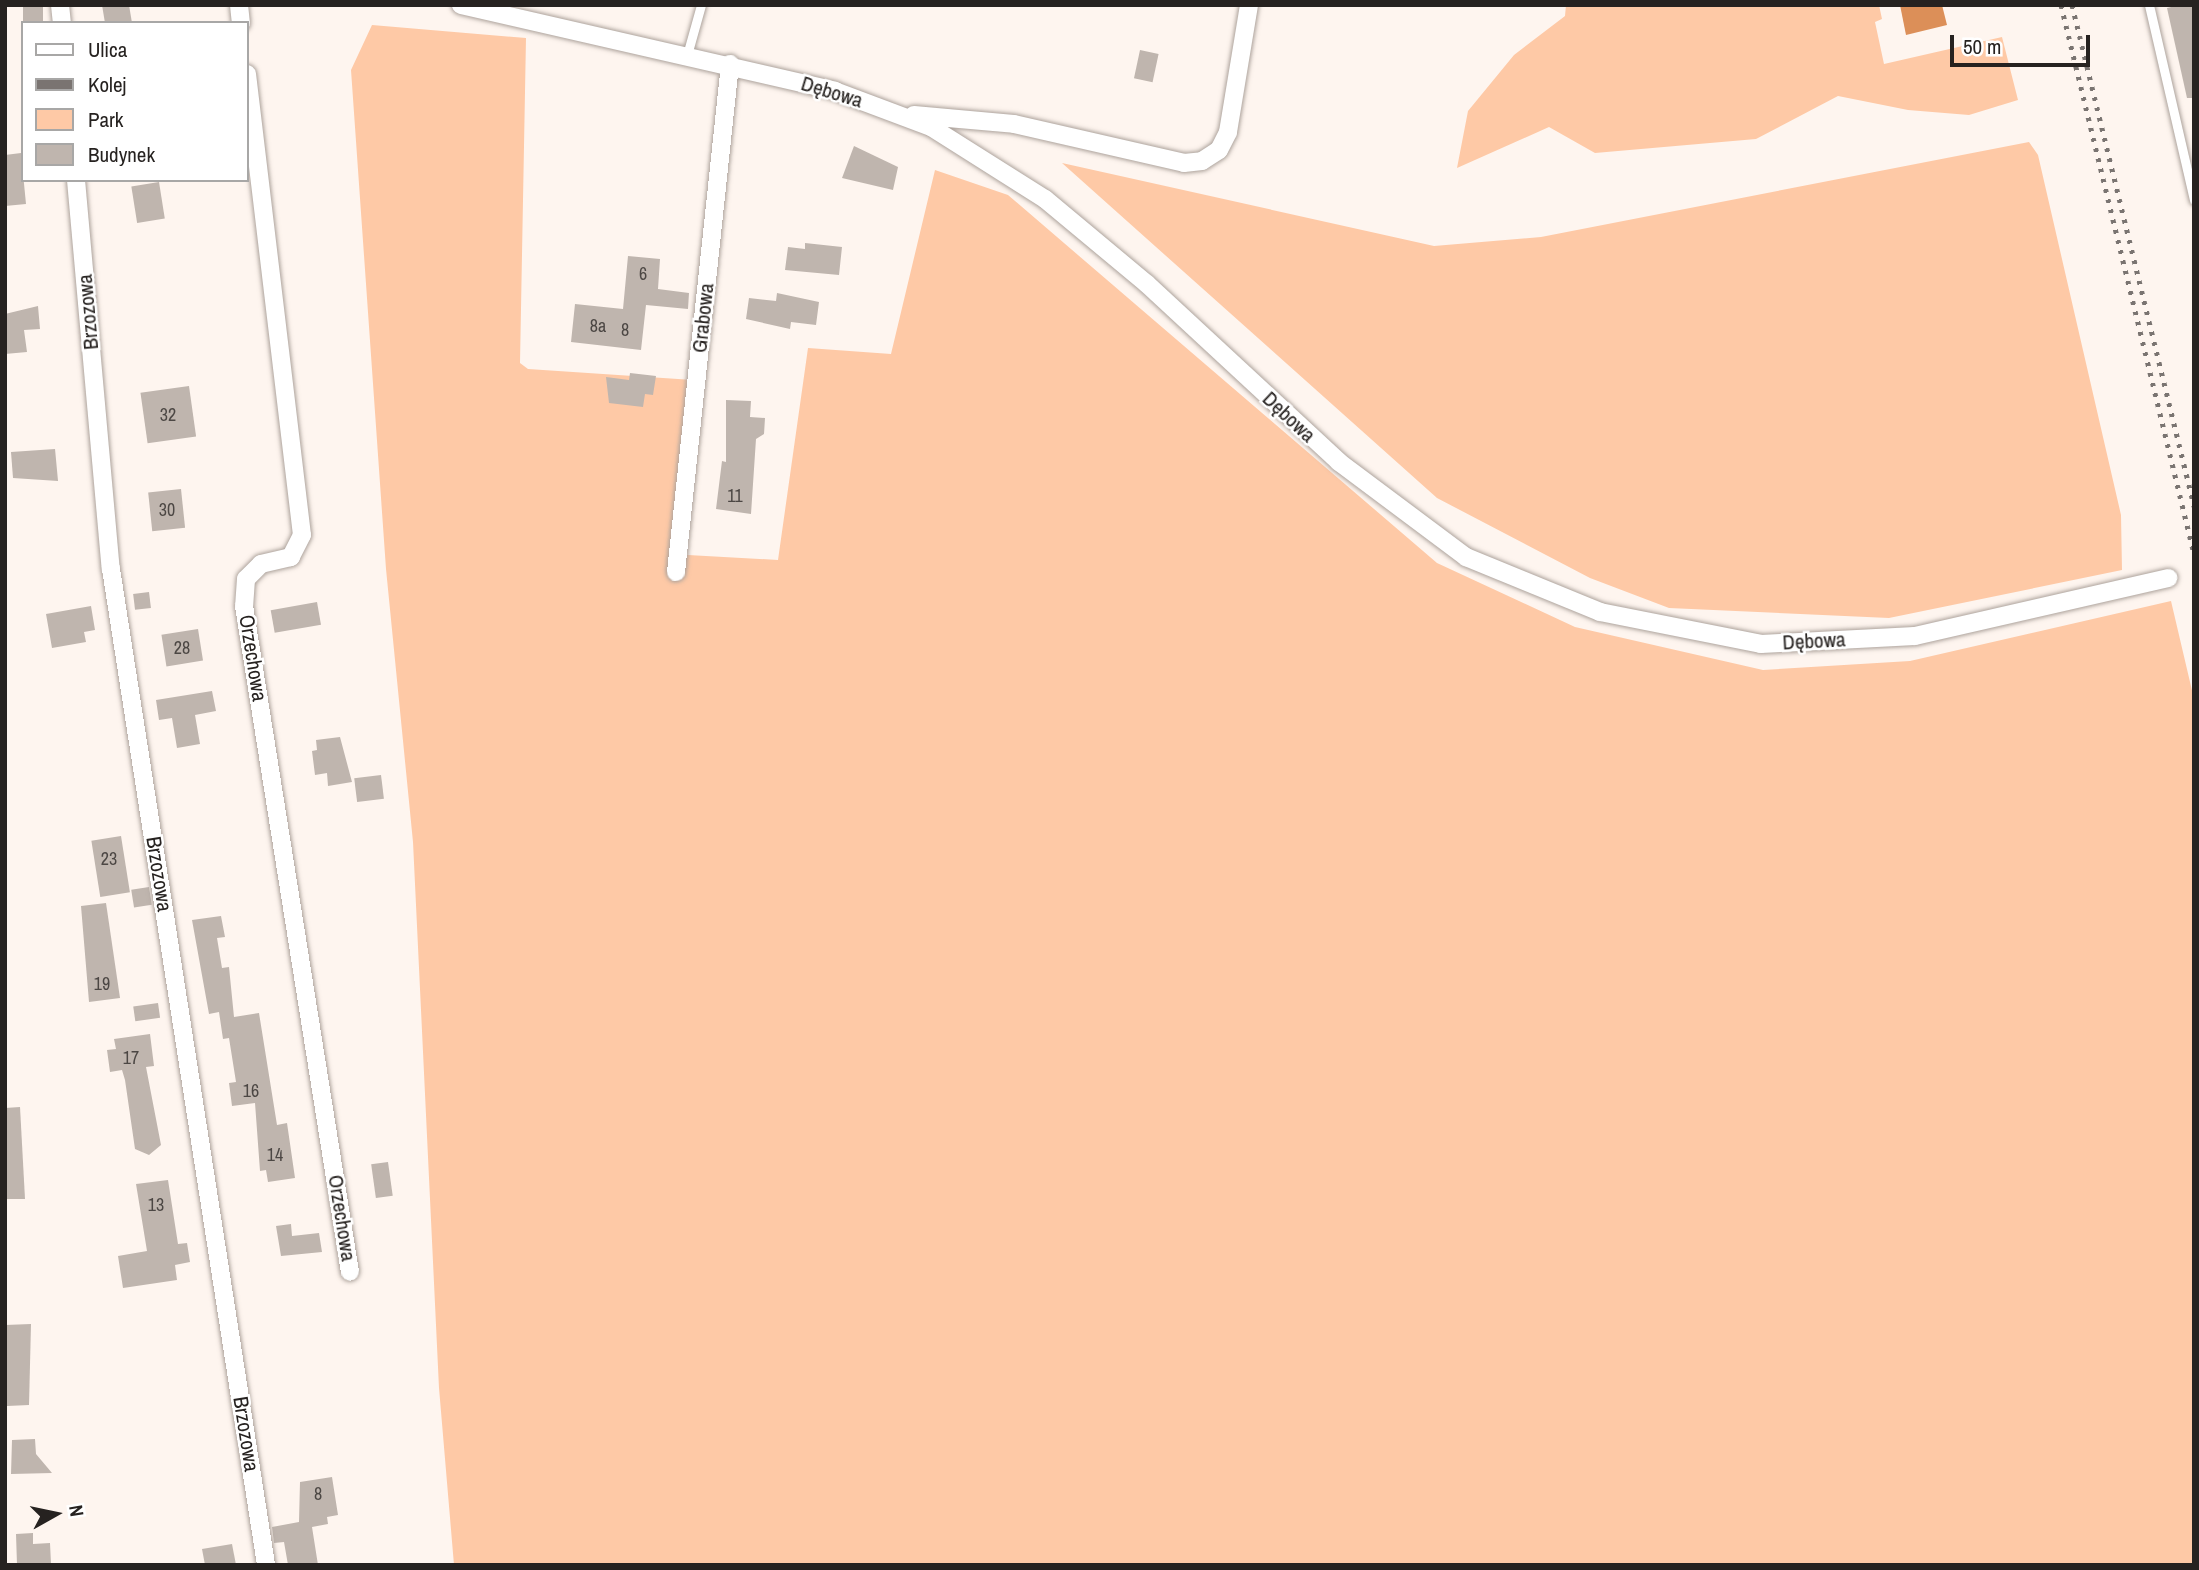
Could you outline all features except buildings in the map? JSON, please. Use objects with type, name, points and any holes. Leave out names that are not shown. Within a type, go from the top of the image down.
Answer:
[{"type":"street","name":"Dębowa","points":[[461,5],[730,64],[835,91],[930,127],[1045,199],[1147,284],[1339,462],[1466,557],[1600,612],[1761,644],[1915,636],[2168,578]]},
{"type":"street","points":[[893,113],[1014,124],[1184,163],[1202,161],[1219,150],[1228,132],[1250,5]]},
{"type":"street","name":"Grabowa","points":[[676,572],[730,64]]},
{"type":"street","name":"Orzechowa","points":[[248,82],[302,535],[291,557],[261,564],[246,579],[244,606],[350,1272]]},
{"type":"street","name":"Brzozowa","points":[[76,182],[111,569],[266,1565]]},
{"type":"lane","points":[[687,55],[701,5]]},
{"type":"lane","points":[[2149,5],[2194,200]]},
{"type":"green space","points":[[1566,5],[1879,5],[1882,19],[1875,22],[1884,64],[2002,37],[2018,100],[1969,115],[1908,110],[1838,96],[1756,139],[1595,153],[1549,127],[1457,168],[1468,111],[1514,55],[1565,16]]},
{"type":"green space","points":[[372,25],[526,38],[520,363],[528,369],[693,380],[670,554],[778,560],[808,348],[891,354],[935,170],[1008,195],[1437,563],[1575,627],[1763,670],[1910,661],[2171,601],[2194,699],[2194,1565],[454,1565],[439,1388],[413,842],[386,569],[351,70]]},
{"type":"green space","points":[[2029,142],[2038,155],[2121,515],[2122,570],[1889,618],[1669,608],[1590,578],[1437,498],[1062,163],[1434,246],[1541,237]]},
{"type":"shaded area","points":[[1900,5],[1942,5],[1947,25],[1906,35]]},
{"type":"railway","points":[[2061,5],[2194,554]]},
{"type":"railway","points":[[2072,5],[2194,506]]}]
